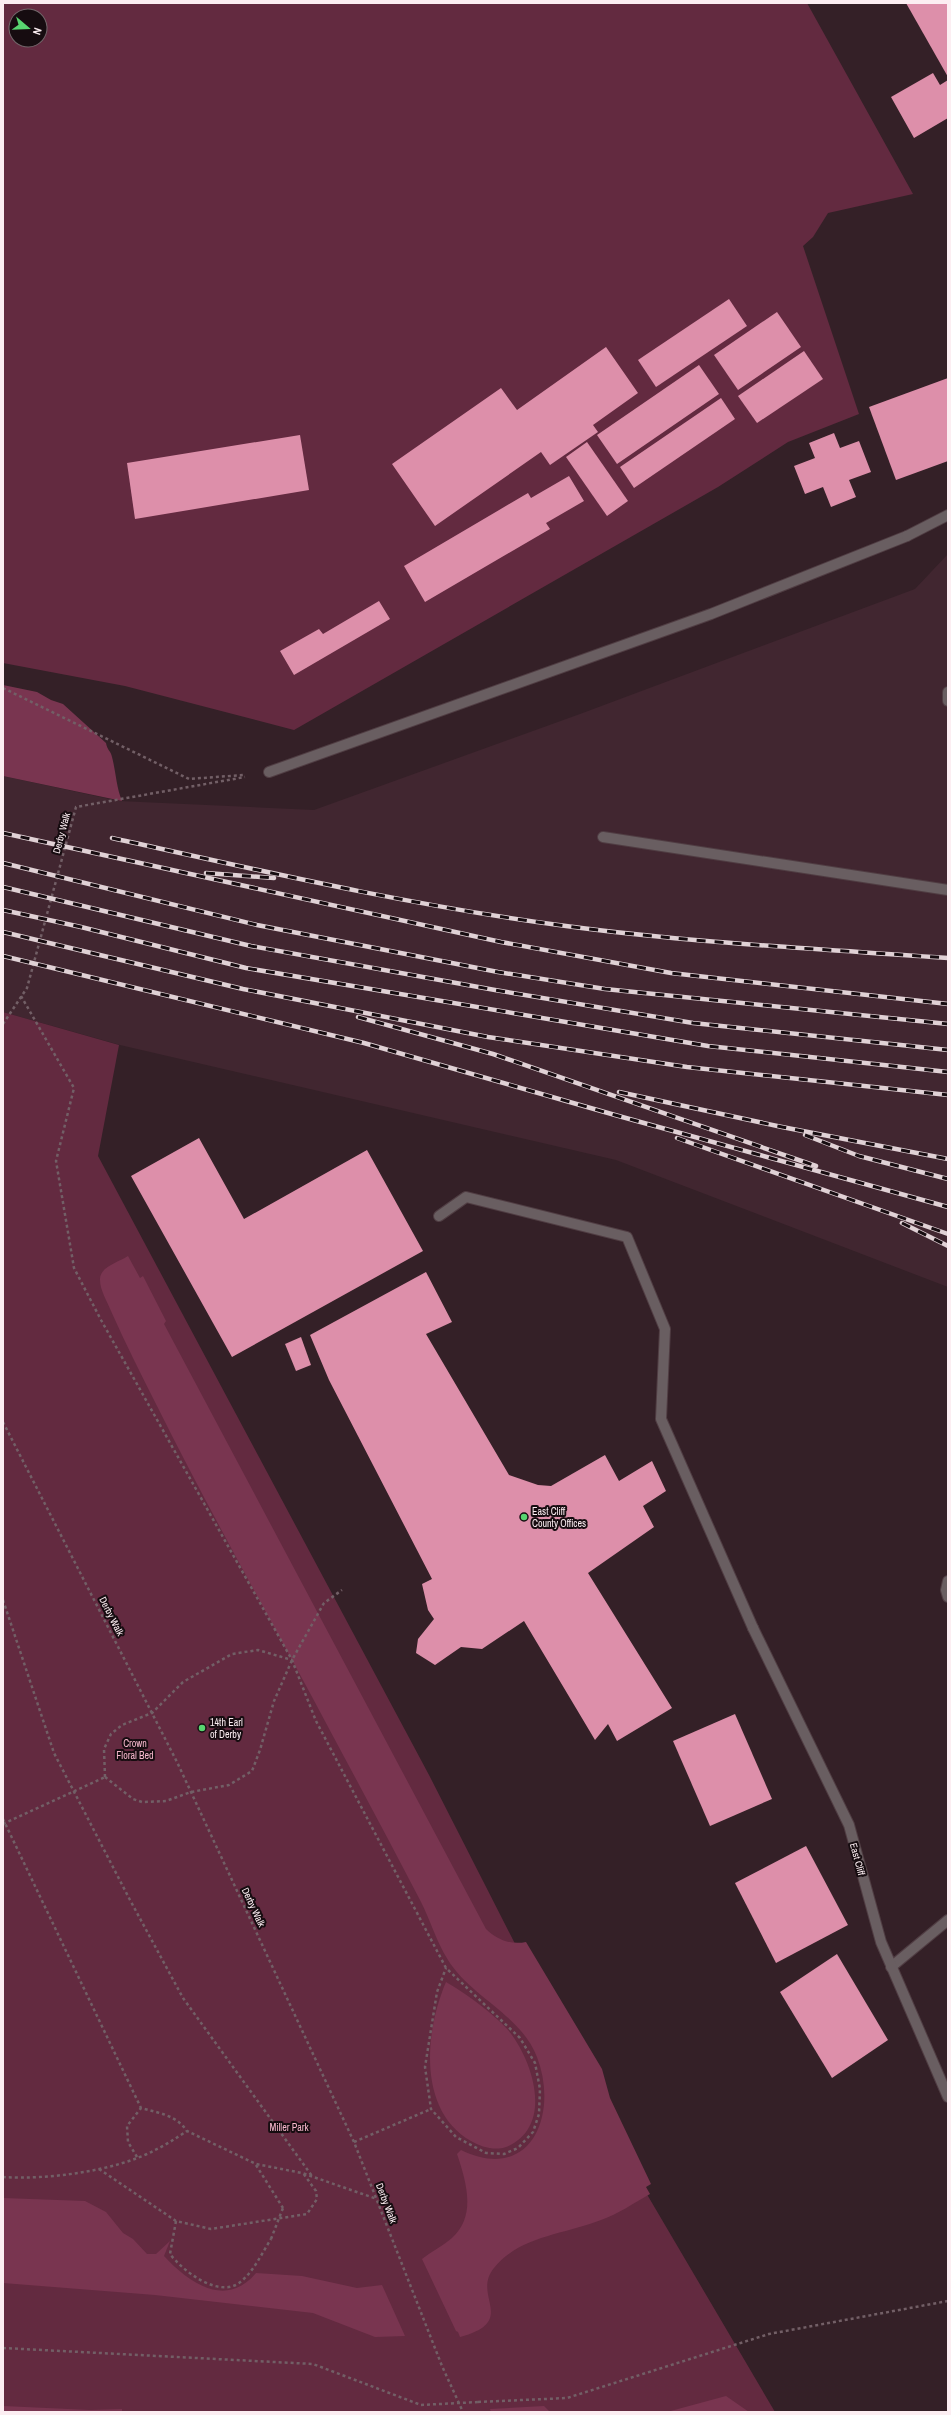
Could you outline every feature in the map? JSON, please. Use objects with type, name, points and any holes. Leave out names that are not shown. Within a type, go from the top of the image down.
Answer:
[{"type":"street","points":[[269,772],[711,614],[907,536],[948,516]]},
{"type":"street","points":[[948,692],[948,701]]},
{"type":"street","points":[[603,837],[948,890]]},
{"type":"street","name":"East Cliff","points":[[439,1216],[466,1197],[627,1236],[665,1330],[661,1419],[753,1628],[849,1825],[881,1942],[948,2097]]},
{"type":"street","points":[[948,1582],[946,1590],[948,1597]]},
{"type":"street","points":[[891,1967],[948,1920]]},
{"type":"path","points":[[3,688],[189,779],[269,772]]},
{"type":"path","name":"Derby Walk","points":[[3,1024],[27,988],[76,807],[269,772]]},
{"type":"path","points":[[22,996],[74,1088],[56,1161],[74,1268],[101,1320],[292,1660],[316,1721],[446,1968],[520,2038],[535,2063],[540,2089],[539,2114],[533,2132],[518,2148],[504,2154],[486,2153],[456,2137],[431,2109],[425,2067],[437,1992],[446,1968]]},
{"type":"path","name":"Derby Walk","points":[[3,1422],[191,1792],[354,2142],[442,2366],[463,2412]]},
{"type":"path","points":[[105,1777],[134,1799],[142,1802],[166,1800],[191,1792],[229,1785],[252,1771],[260,1750],[274,1701],[292,1660],[324,1603],[342,1590]]},
{"type":"path","points":[[3,1600],[54,1752],[73,1793],[184,1998],[312,2176]]},
{"type":"path","points":[[105,1777],[104,1749],[110,1734],[122,1725],[152,1713],[183,1682],[232,1654],[258,1650],[292,1660]]},
{"type":"path","points":[[4,1824],[105,1777]]},
{"type":"path","points":[[3,1819],[4,1824],[141,2108]]},
{"type":"path","points":[[141,2108],[165,2114],[180,2122],[187,2132],[256,2164],[302,2173],[378,2200]]},
{"type":"path","points":[[137,2157],[128,2142],[127,2126],[141,2108]]},
{"type":"path","points":[[354,2142],[431,2109]]},
{"type":"path","points":[[3,2177],[24,2178],[99,2169],[154,2151],[187,2132]]},
{"type":"path","points":[[176,2221],[170,2254],[194,2278],[210,2285],[226,2287],[238,2284],[250,2273],[271,2239],[283,2208],[256,2164]]},
{"type":"path","points":[[99,2169],[176,2221],[210,2229],[307,2214],[317,2199],[316,2191],[302,2173]]},
{"type":"path","points":[[3,2348],[313,2364],[421,2405],[567,2398],[769,2334],[948,2301]]},
{"type":"shaded area","points":[[948,554],[948,1287],[616,1160],[120,1045],[3,1012],[3,776],[119,801],[314,810],[580,714],[915,589]]},
{"type":"shaded area","points":[[3,685],[37,692],[51,700],[63,704],[106,743],[111,755],[118,790],[122,801],[3,776]]},
{"type":"shaded area","points":[[128,1256],[140,1278],[143,1276],[166,1321],[164,1324],[486,1929],[504,1941],[515,1943],[526,1942],[602,2069],[610,2098],[651,2184],[646,2187],[650,2194],[614,2215],[587,2225],[530,2242],[504,2257],[494,2268],[488,2278],[487,2288],[491,2316],[487,2323],[477,2331],[460,2337],[422,2259],[452,2238],[460,2229],[465,2219],[467,2209],[466,2187],[464,2175],[457,2154],[461,2150],[485,2158],[506,2158],[522,2151],[534,2138],[541,2120],[544,2100],[543,2079],[537,2057],[530,2042],[520,2029],[469,1985],[448,1960],[424,1907],[178,1448],[127,1347],[101,1288],[101,1275],[106,1268]]},
{"type":"shaded area","points":[[446,1982],[495,2017],[508,2030],[525,2058],[535,2092],[535,2109],[530,2124],[521,2137],[506,2147],[497,2149],[488,2148],[471,2141],[454,2127],[441,2110],[434,2090],[430,2068],[430,2046],[433,2023]]},
{"type":"shaded area","points":[[3,2198],[85,2201],[106,2212],[123,2233],[133,2239],[147,2254],[156,2254],[170,2241],[164,2256],[174,2266],[196,2283],[220,2291],[232,2289],[244,2284],[256,2273],[302,2276],[357,2288],[382,2285],[405,2336],[375,2337],[313,2313],[155,2295],[3,2283]]},
{"type":"shaded area","points":[[726,2396],[749,2412],[667,2412]]},
{"type":"shaded area","points":[[3,2406],[90,2410],[122,2409],[122,2412],[3,2412]]},
{"type":"shaded area","points":[[544,2406],[550,2412],[491,2412],[490,2409]]},
{"type":"green space","points":[[3,3],[807,3],[913,194],[828,213],[813,237],[803,246],[859,414],[788,442],[718,487],[294,730],[125,686],[3,663]]},
{"type":"green space","name":"Miller Park","points":[[3,1012],[119,1045],[98,1156],[429,1775],[615,2140],[775,2412],[3,2412]]},
{"type":"building","points":[[906,3],[948,3],[948,77]]},
{"type":"building","points":[[933,73],[940,85],[948,80],[948,118],[914,138],[891,97]]},
{"type":"building","points":[[729,299],[747,326],[656,387],[638,360]]},
{"type":"building","points":[[777,312],[801,347],[738,390],[714,355]]},
{"type":"building","points":[[606,347],[638,393],[593,425],[598,432],[550,465],[541,452],[435,526],[392,464],[501,388],[517,410]]},
{"type":"building","points":[[804,351],[823,379],[757,423],[738,396]]},
{"type":"building","points":[[699,365],[719,394],[617,464],[597,435]]},
{"type":"building","points":[[948,378],[948,461],[896,480],[869,407]]},
{"type":"building","points":[[721,398],[735,419],[634,488],[620,467]]},
{"type":"building","points":[[834,433],[840,448],[859,441],[871,472],[849,480],[856,497],[831,507],[823,487],[805,494],[794,466],[815,458],[809,443]]},
{"type":"building","points":[[300,435],[309,490],[135,519],[127,463]]},
{"type":"building","points":[[587,442],[628,501],[607,516],[566,457]]},
{"type":"building","points":[[569,476],[584,501],[546,523],[550,529],[425,602],[404,566],[528,493],[531,498]]},
{"type":"building","points":[[379,601],[390,619],[294,675],[280,651],[319,629],[323,634]]},
{"type":"building","points":[[199,1138],[244,1219],[367,1150],[423,1251],[232,1357],[131,1176]]},
{"type":"building","name":"East Cliff County Offices","points":[[426,1272],[452,1322],[426,1334],[509,1475],[538,1485],[551,1486],[605,1455],[619,1481],[652,1461],[666,1491],[643,1506],[654,1527],[588,1573],[672,1708],[617,1741],[608,1724],[595,1740],[524,1621],[482,1649],[461,1647],[435,1665],[416,1653],[418,1639],[434,1619],[428,1610],[422,1584],[432,1579],[329,1380],[310,1335]]},
{"type":"building","points":[[301,1337],[311,1365],[296,1371],[285,1344]]},
{"type":"building","points":[[735,1714],[772,1799],[710,1826],[673,1741]]},
{"type":"building","points":[[806,1846],[848,1925],[776,1963],[735,1883]]},
{"type":"building","points":[[837,1954],[888,2040],[832,2078],[780,1992]]},
{"type":"railway","points":[[3,833],[501,942],[671,973],[948,1004]]},
{"type":"railway","points":[[112,838],[338,887],[509,918],[661,937],[948,958]]},
{"type":"railway","points":[[3,863],[257,925],[498,972],[605,989],[948,1024]]},
{"type":"railway","points":[[206,873],[274,878]]},
{"type":"railway","points":[[3,887],[251,946],[495,990],[693,1023],[948,1050]]},
{"type":"railway","points":[[3,910],[81,927],[246,968],[708,1046],[948,1072]]},
{"type":"railway","points":[[3,932],[243,989],[488,1037],[687,1067],[948,1095]]},
{"type":"railway","points":[[3,956],[364,1043],[615,1115],[948,1207]]},
{"type":"railway","points":[[358,1017],[493,1054],[816,1166]]},
{"type":"railway","points":[[619,1092],[782,1127],[948,1159]]},
{"type":"railway","points":[[805,1135],[859,1156],[948,1179]]},
{"type":"railway","points":[[677,1138],[948,1234]]},
{"type":"railway","points":[[902,1223],[948,1246]]},
{"type":"place","name":"East Cliff County Offices","points":[[524,1517]]},
{"type":"place","name":"14th Earl of Derby","points":[[202,1728]]},
{"type":"park label","name":"Crown Floral Bed","points":[[135,1748]]}]
